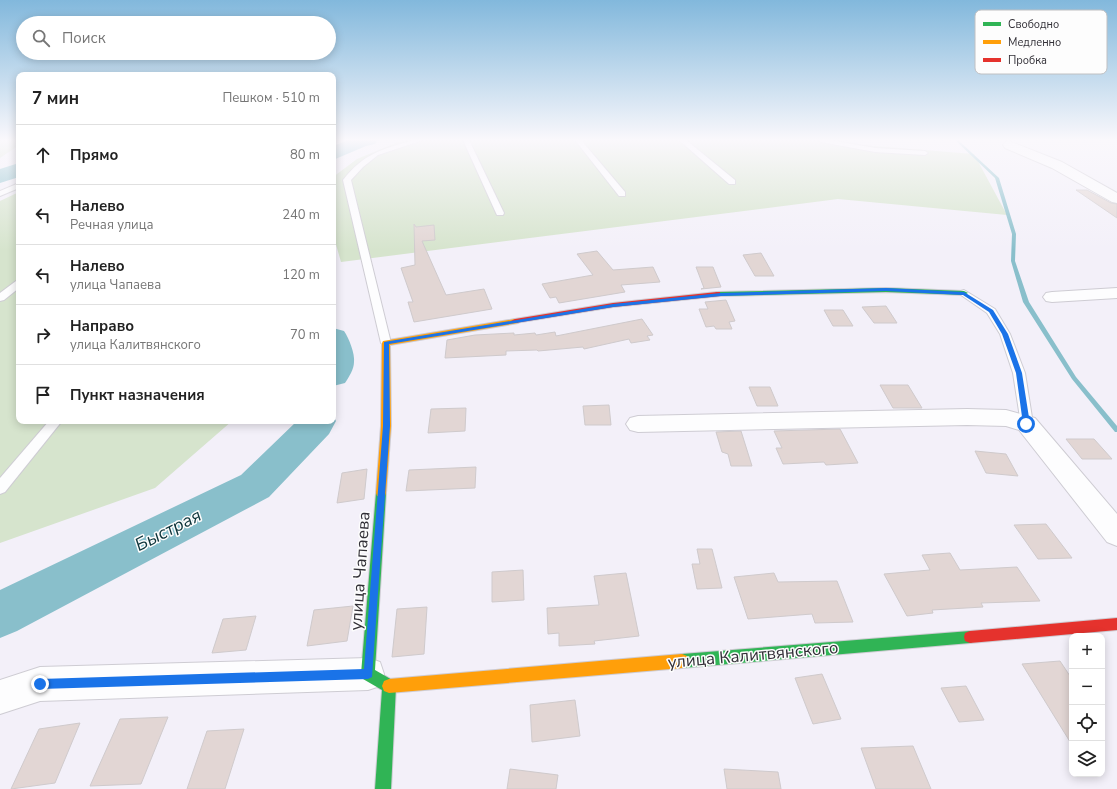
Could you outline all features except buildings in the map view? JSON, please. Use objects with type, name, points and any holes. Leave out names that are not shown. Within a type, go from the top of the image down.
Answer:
[{"type":"street","points":[[1078,177],[1117,199]]},
{"type":"street","points":[[386,343],[613,305],[721,294],[886,290],[964,293]]},
{"type":"street","points":[[1052,297],[1117,294]]},
{"type":"street","name":"улица Чапаева","points":[[383,789],[378,680],[386,426],[386,343]]},
{"type":"street","points":[[638,424],[968,417],[1006,418],[1026,424],[1117,534]]},
{"type":"street","name":"улица Калитвянского","points":[[0,697],[40,684],[378,680],[1117,624]]},
{"type":"lane","points":[[350,177],[347,180],[386,343]]},
{"type":"lane","points":[[483,177],[500,213]]},
{"type":"lane","points":[[608,177],[622,194]]},
{"type":"lane","points":[[726,177],[732,182]]},
{"type":"lane","points":[[0,194],[16,186]]},
{"type":"lane","points":[[0,298],[16,285]]},
{"type":"lane","points":[[964,293],[991,311],[1005,334],[1019,373],[1026,424]]},
{"type":"lane","points":[[0,488],[53,424]]},
{"type":"green space","points":[[336,177],[986,177],[1007,215],[838,199],[341,262],[336,244]]},
{"type":"green space","points":[[16,193],[16,424],[229,424],[155,488],[0,543],[0,201]]},
{"type":"waterway","points":[[996,177],[1014,234],[1013,261],[1026,302],[1074,378],[1117,430]]},
{"type":"waterway","name":"Быстрая","points":[[336,352],[338,362],[336,367]]},
{"type":"waterway","name":"Быстрая","points":[[0,615],[255,486],[316,424]]},
{"type":"traffic: fast","points":[[717,294],[886,290],[964,293]]},
{"type":"traffic: fast","points":[[381,493],[368,674],[389,686],[383,789]]},
{"type":"traffic: fast","points":[[682,661],[970,637]]},
{"type":"traffic: slow","points":[[381,493],[386,426],[386,343],[515,321]]},
{"type":"traffic: slow","points":[[389,686],[682,661]]},
{"type":"traffic: jam","points":[[515,321],[613,305],[717,294]]},
{"type":"traffic: jam","points":[[970,637],[1117,624]]},
{"type":"route","points":[[40,684],[368,674],[386,426],[386,343],[613,305],[721,294],[886,290],[964,293],[991,311],[1005,334],[1019,373],[1026,424]]}]
